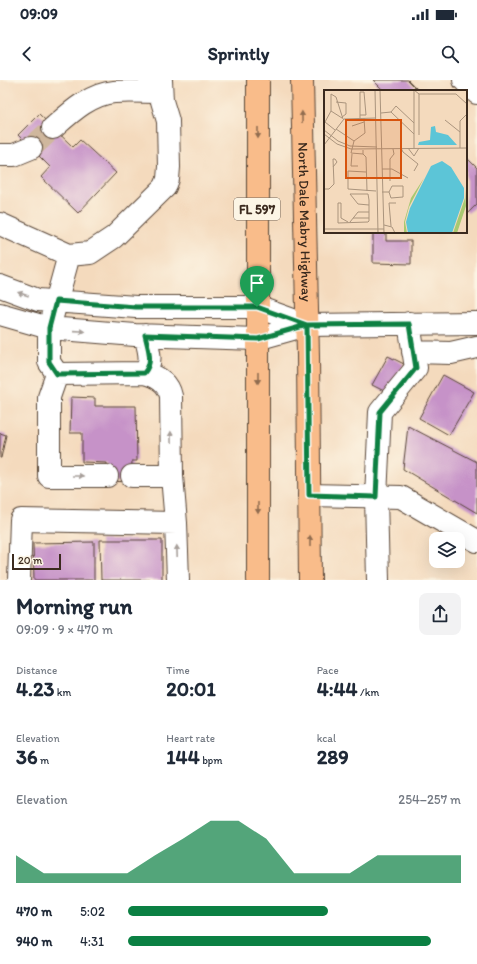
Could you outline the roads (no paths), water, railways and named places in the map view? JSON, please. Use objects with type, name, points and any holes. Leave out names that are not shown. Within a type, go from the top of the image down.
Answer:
[{"type":"main road","name":"FL 597","points":[[258,80],[258,580]]},
{"type":"main road","name":"North Dale Mabry Highway","points":[[302,80],[310,580]]},
{"type":"street","points":[[464,80],[477,93]]},
{"type":"street","points":[[0,224],[70,255],[90,253],[114,237],[165,187],[169,167],[168,121],[161,86],[100,95],[75,109],[54,128]]},
{"type":"street","points":[[0,155],[14,155],[30,148]]},
{"type":"street","points":[[57,374],[49,362],[49,328],[70,255]]},
{"type":"street","points":[[0,286],[38,300],[136,307],[257,307],[307,325]]},
{"type":"street","points":[[0,314],[49,328],[145,335],[258,339],[307,325],[477,323]]},
{"type":"street","points":[[378,580],[376,497],[380,412],[416,368],[409,324]]},
{"type":"street","points":[[144,373],[150,367],[145,335]]},
{"type":"street","points":[[413,352],[451,353],[477,347]]},
{"type":"street","points":[[57,374],[144,373],[156,376],[169,389],[178,580]]},
{"type":"street","points":[[57,374],[49,397],[49,476],[107,476]]},
{"type":"street","points":[[132,476],[172,476]]},
{"type":"street","points":[[309,495],[401,497],[477,541]]},
{"type":"street","points":[[19,580],[21,520],[176,523]]},
{"type":"tunnel","points":[[31,148],[53,128]]}]
